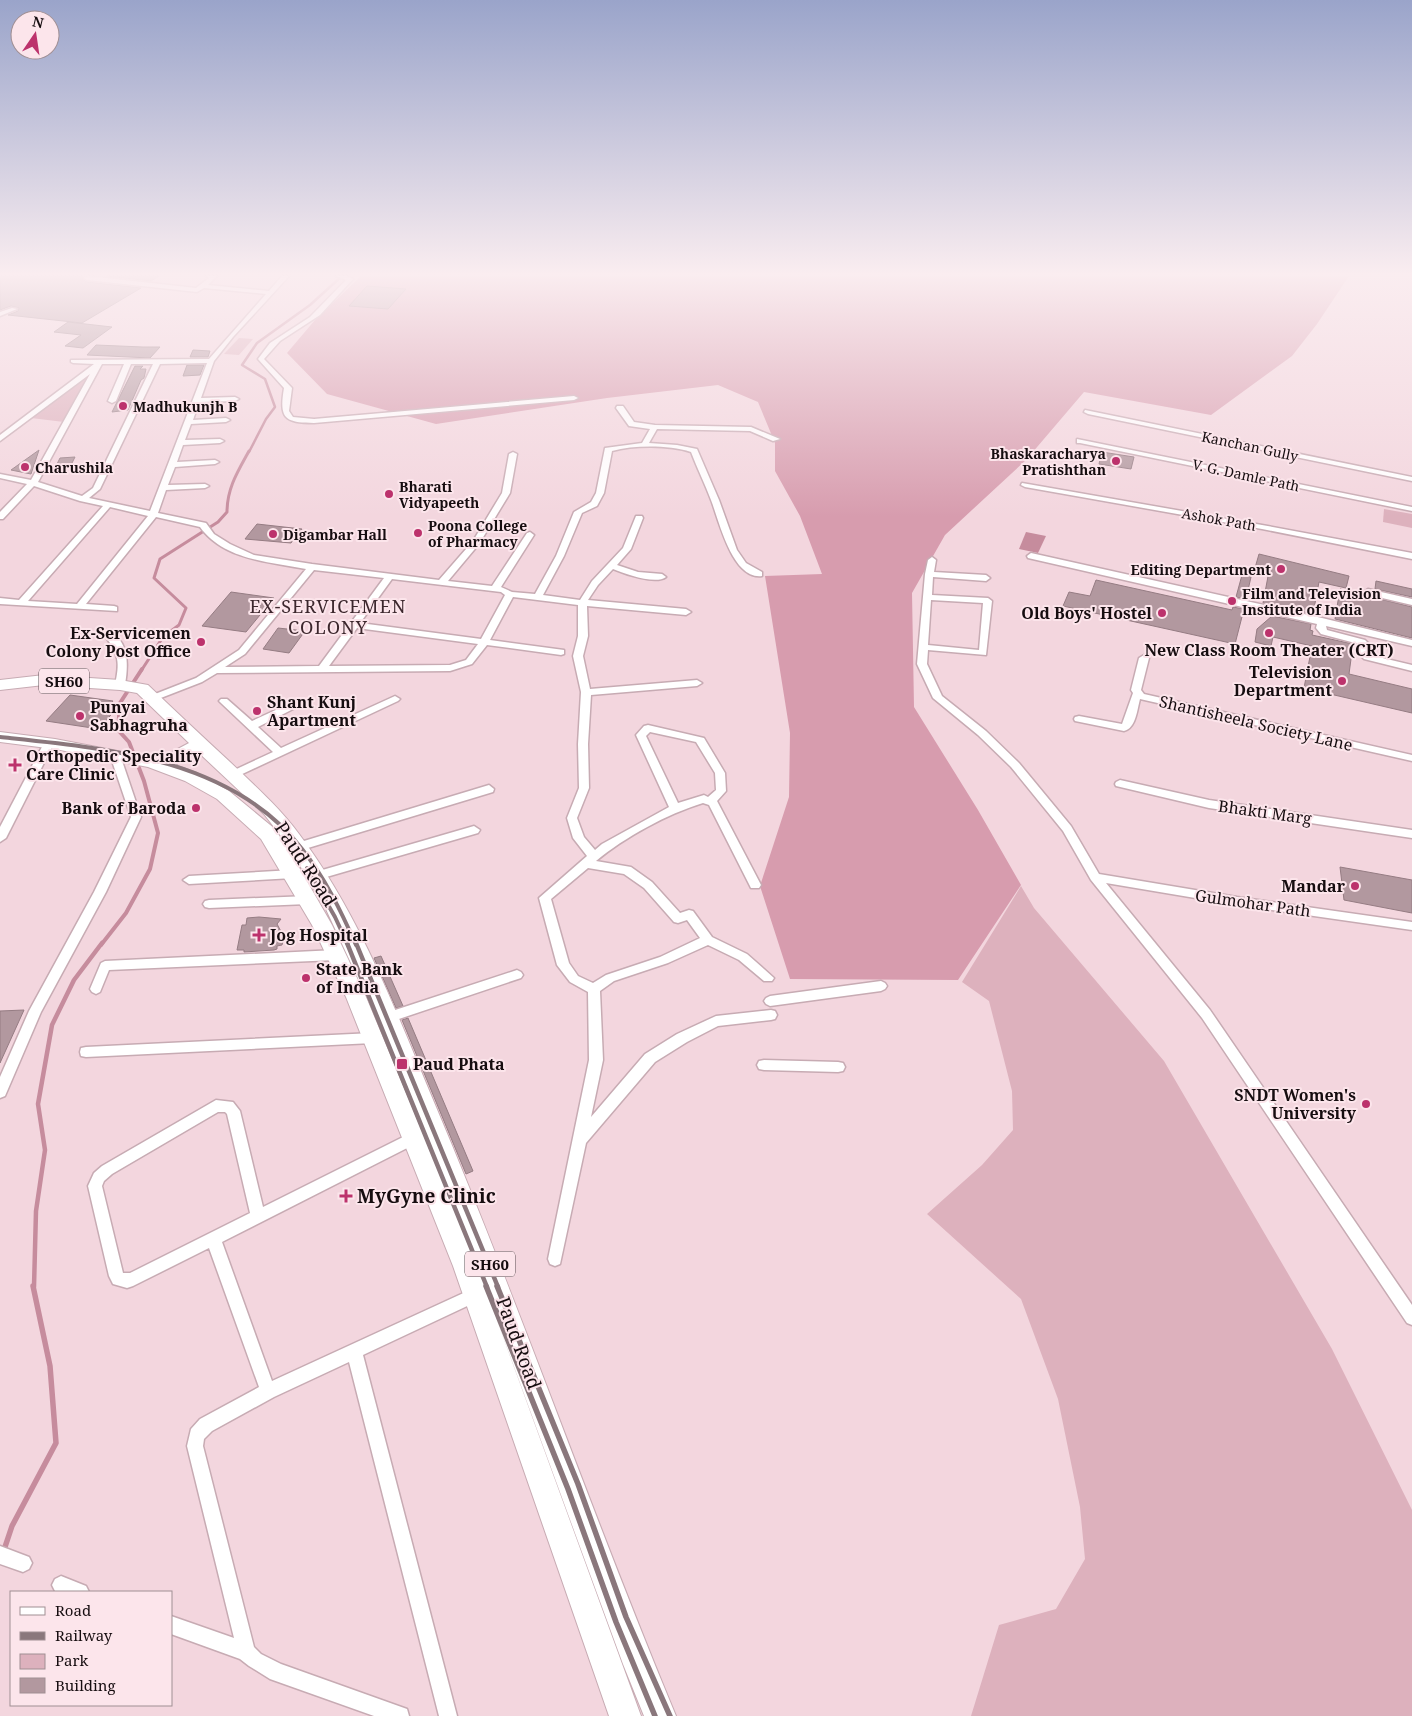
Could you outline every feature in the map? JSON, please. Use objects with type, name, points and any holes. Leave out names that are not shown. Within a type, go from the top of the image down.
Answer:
[{"type":"main road","name":"SH60","points":[[0,684],[44,680],[128,686]]},
{"type":"main road","name":"Paud Road","points":[[128,686],[146,691],[270,810],[285,827],[298,847],[305,875],[308,900],[336,955],[373,1038],[475,1295],[625,1716]]},
{"type":"main road","points":[[0,728],[62,735],[162,762],[200,744]]},
{"type":"main road","name":"Paud Road","points":[[0,737],[124,752],[162,762],[191,777],[234,804],[268,834],[340,918],[387,1018],[487,1256],[638,1664],[660,1716]]},
{"type":"street","points":[[80,608],[153,515],[211,361],[215,356]]},
{"type":"street","points":[[263,356],[261,359],[266,367],[279,376],[288,388],[284,409],[287,417],[294,420],[323,420],[574,398]]},
{"type":"street","points":[[73,360],[100,362],[211,361]]},
{"type":"street","points":[[83,499],[96,490],[158,361]]},
{"type":"street","points":[[0,439],[100,362]]},
{"type":"street","points":[[1,515],[33,482],[100,362]]},
{"type":"street","points":[[112,400],[128,362]]},
{"type":"street","points":[[196,400],[236,399]]},
{"type":"street","points":[[620,408],[632,424],[655,427],[750,430],[776,439]]},
{"type":"street","name":"Kanchan Gully","points":[[1088,412],[1412,479]]},
{"type":"street","points":[[188,422],[226,420]]},
{"type":"street","points":[[644,446],[655,427]]},
{"type":"street","points":[[180,443],[220,441]]},
{"type":"street","name":"V. G. Damle Path","points":[[1080,441],[1412,509]]},
{"type":"street","points":[[538,597],[560,556],[578,512],[594,504],[600,493],[608,450],[614,448],[644,446],[687,448],[694,451],[715,500],[733,550],[743,565],[759,574]]},
{"type":"street","points":[[442,582],[476,542],[506,493],[513,454]]},
{"type":"street","points":[[172,465],[215,462]]},
{"type":"street","points":[[0,476],[33,482],[83,499],[203,525],[211,536],[227,546],[252,557],[312,567],[503,590],[510,594],[582,603],[686,612]]},
{"type":"street","name":"Ashok Path","points":[[1025,485],[1262,526],[1412,556]]},
{"type":"street","points":[[163,488],[205,486]]},
{"type":"street","points":[[21,603],[108,505]]},
{"type":"street","points":[[639,518],[627,549],[595,583],[582,603],[583,636],[578,656],[586,692],[583,744],[584,788],[572,818],[590,860],[627,870],[648,885],[678,919],[689,914],[708,940],[743,957],[768,978]]},
{"type":"street","points":[[495,589],[530,535]]},
{"type":"street","points":[[1031,556],[1412,643]]},
{"type":"street","points":[[932,560],[929,574],[922,664],[938,698],[982,733],[1016,765],[1067,829],[1095,877],[1206,1014],[1412,1318]]},
{"type":"street","points":[[611,566],[637,575],[662,577]]},
{"type":"street","points":[[153,698],[199,680],[242,652],[312,567]]},
{"type":"street","points":[[929,574],[986,578]]},
{"type":"street","points":[[322,669],[390,576]]},
{"type":"street","points":[[1368,592],[1412,602]]},
{"type":"street","points":[[214,670],[450,668],[469,662],[483,642],[510,594]]},
{"type":"street","points":[[923,647],[983,653],[988,602],[927,597]]},
{"type":"street","points":[[0,601],[114,609]]},
{"type":"street","points":[[1322,621],[1320,628],[1324,632],[1362,642],[1364,644],[1362,653],[1367,657],[1412,668]]},
{"type":"street","points":[[354,625],[561,652]]},
{"type":"street","points":[[110,636],[121,650],[124,658],[128,686]]},
{"type":"street","name":"Shantisheela Society Lane","points":[[1144,658],[1136,690],[1141,696],[1412,758]]},
{"type":"street","points":[[586,692],[697,683]]},
{"type":"street","points":[[1079,719],[1124,728],[1127,726],[1138,694]]},
{"type":"street","points":[[232,775],[395,699]]},
{"type":"street","points":[[224,701],[280,753]]},
{"type":"street","points":[[251,726],[296,704]]},
{"type":"street","points":[[675,808],[641,735],[648,728],[700,740],[720,773],[721,790],[710,800]]},
{"type":"street","points":[[0,838],[49,743]]},
{"type":"street","points":[[0,1092],[35,1010],[100,892],[136,817],[124,752]]},
{"type":"street","name":"Bhakti Marg","points":[[1120,784],[1209,804],[1412,834]]},
{"type":"street","points":[[298,847],[489,790]]},
{"type":"street","points":[[594,989],[574,979],[563,965],[545,898],[606,847],[675,808],[704,799],[710,800]]},
{"type":"street","points":[[710,800],[755,885]]},
{"type":"street","points":[[189,880],[305,875],[474,830]]},
{"type":"street","name":"Gulmohar Path","points":[[1095,877],[1237,901],[1412,926]]},
{"type":"street","points":[[209,904],[308,900]]},
{"type":"street","points":[[594,989],[610,978],[664,960],[708,940]]},
{"type":"street","points":[[96,989],[105,966],[336,955]]},
{"type":"street","points":[[387,1018],[517,975]]},
{"type":"street","points":[[770,1001],[881,986]]},
{"type":"street","points":[[555,1259],[596,1060],[594,989]]},
{"type":"street","points":[[578,1142],[650,1058],[716,1020],[771,1015]]},
{"type":"street","points":[[86,1052],[373,1038]]},
{"type":"street","points":[[764,1065],[838,1066]]},
{"type":"street","points":[[258,1216],[233,1111],[228,1106],[216,1106],[107,1170],[96,1181],[95,1186],[118,1279],[127,1281],[133,1279],[414,1138]]},
{"type":"street","points":[[213,1238],[268,1391]]},
{"type":"street","points":[[246,1652],[195,1446],[197,1435],[206,1425],[268,1391],[475,1295]]},
{"type":"street","points":[[354,1352],[448,1716]]},
{"type":"street","points":[[61,1585],[77,1591]]},
{"type":"street","points":[[172,1625],[246,1652],[255,1660],[277,1672],[400,1716]]},
{"type":"green space","points":[[80,380],[87,380],[64,422],[31,418]]},
{"type":"green space","points":[[1384,509],[1412,514],[1412,528],[1383,522]]},
{"type":"green space","points":[[1021,886],[1034,908],[1164,1061],[1332,1349],[1412,1510],[1412,1716],[971,1716],[999,1625],[1056,1609],[1085,1559],[1080,1507],[1058,1399],[1021,1299],[927,1214],[982,1165],[1013,1130],[1012,1091],[989,1001],[962,982]]},
{"type":"shaded area","points":[[290,356],[1292,356],[1211,415],[1084,392],[1026,460],[945,535],[912,593],[914,707],[978,810],[1021,885],[958,980],[790,979],[760,886],[789,797],[790,733],[765,576],[822,574],[800,516],[775,471],[775,443],[758,402],[718,385],[607,398],[436,424],[327,394]]},
{"type":"shaded area","points":[[1026,532],[1046,536],[1038,553],[1019,549]]},
{"type":"building","points":[[110,356],[152,356],[150,358]]},
{"type":"building","points":[[190,356],[208,356],[208,357]]},
{"type":"building","points":[[187,365],[204,365],[200,375],[183,376]]},
{"type":"building","points":[[135,366],[143,366],[140,369],[146,369],[144,378],[141,380],[128,410],[112,412]]},
{"type":"building","name":"Charushila","points":[[39,450],[31,474],[11,470]]},
{"type":"building","name":"Bhaskaracharya Pratishthan","points":[[1102,452],[1134,457],[1131,469],[1099,464]]},
{"type":"building","points":[[75,457],[70,467],[55,468],[60,458]]},
{"type":"building","name":"Digambar Hall","points":[[257,524],[302,529],[291,543],[245,539]]},
{"type":"building","points":[[1259,554],[1349,576],[1346,588],[1319,582],[1313,614],[1263,603],[1269,571],[1255,568]]},
{"type":"building","points":[[1242,575],[1251,577],[1246,599],[1236,597]]},
{"type":"building","name":"Old Boys' Hostel","points":[[1096,580],[1232,610],[1233,607],[1244,609],[1235,644],[1063,606],[1069,592],[1090,596]]},
{"type":"building","points":[[1376,581],[1412,589],[1412,597],[1375,589]]},
{"type":"building","points":[[1340,589],[1412,607],[1412,638],[1335,619]]},
{"type":"building","points":[[231,592],[274,598],[246,632],[202,626]]},
{"type":"building","name":"Television Department","points":[[1272,616],[1311,624],[1310,630],[1313,631],[1312,635],[1353,644],[1349,674],[1412,689],[1412,713],[1304,688],[1312,646],[1273,637],[1271,646],[1255,642],[1257,629]]},
{"type":"building","points":[[278,628],[305,631],[289,653],[263,649]]},
{"type":"building","name":"Punyai Sabhagruha","points":[[70,695],[113,701],[106,709],[115,710],[99,729],[46,721]]},
{"type":"building","points":[[1340,867],[1412,880],[1412,913],[1344,900]]},
{"type":"building","name":"Jog Hospital","points":[[247,918],[281,919],[277,924],[284,937],[282,945],[277,946],[277,949],[274,950],[244,952],[244,950],[237,950],[242,925],[246,925]]},
{"type":"building","points":[[381,956],[403,1006],[396,1008],[374,958]]},
{"type":"building","points":[[24,1010],[0,1063],[0,1011]]},
{"type":"building","points":[[408,1018],[473,1171],[466,1174],[402,1020]]},
{"type":"waterway","points":[[248,356],[242,365],[265,379],[275,407],[266,419],[249,452]]},
{"type":"waterway","points":[[141,671],[163,637],[179,625],[186,608],[154,578],[160,559],[218,522],[227,512],[231,487],[249,451]]},
{"type":"waterway","points":[[101,945],[126,913],[150,869],[158,833],[144,781],[129,742],[118,730],[120,703],[142,669]]},
{"type":"waterway","points":[[34,1287],[36,1211],[45,1150],[38,1104],[52,1025],[74,980],[102,943]]},
{"type":"waterway","points":[[0,1562],[12,1526],[56,1443],[50,1366],[33,1286]]},
{"type":"railway","points":[[0,737],[82,746],[123,753],[164,763],[203,776],[240,795],[273,819],[302,849],[332,895],[356,945]]},
{"type":"railway","points":[[307,868],[335,917],[348,945]]},
{"type":"railway","points":[[347,943],[487,1287]]},
{"type":"railway","points":[[356,943],[498,1287]]},
{"type":"railway","points":[[486,1286],[568,1489],[616,1622],[655,1716]]},
{"type":"railway","points":[[497,1286],[578,1484],[626,1617],[670,1716]]},
{"type":"place","name":"Madhukunjh B","points":[[123,406]]},
{"type":"place","name":"Bhaskaracharya Pratishthan","points":[[1116,461]]},
{"type":"place","name":"Charushila","points":[[25,467]]},
{"type":"place","name":"Bharati Vidyapeeth","points":[[389,494]]},
{"type":"place","name":"Poona College of Pharmacy","points":[[418,533]]},
{"type":"place","name":"Digambar Hall","points":[[273,534]]},
{"type":"place","name":"Editing Department","points":[[1281,569]]},
{"type":"place","name":"Film and Television Institute of India","points":[[1232,601]]},
{"type":"place","name":"Old Boys' Hostel","points":[[1162,613]]},
{"type":"place","name":"New Class Room Theater (CRT)","points":[[1269,633]]},
{"type":"place","name":"Ex-Servicemen Colony Post Office","points":[[201,642]]},
{"type":"place","name":"Television Department","points":[[1342,681]]},
{"type":"place","name":"Shant Kunj Apartment","points":[[257,711]]},
{"type":"place","name":"Punyai Sabhagruha","points":[[80,716]]},
{"type":"place","name":"Orthopedic Speciality Care Clinic","points":[[15,765]]},
{"type":"place","name":"Bank of Baroda","points":[[196,808]]},
{"type":"place","name":"Mandar","points":[[1355,886]]},
{"type":"place","name":"Jog Hospital","points":[[259,935]]},
{"type":"place","name":"State Bank of India","points":[[306,978]]},
{"type":"place","name":"Paud Phata","points":[[402,1064]]},
{"type":"place","name":"SNDT Women's University","points":[[1366,1104]]},
{"type":"place","name":"MyGyne Clinic","points":[[346,1196]]},
{"type":"district","name":"EX-SERVICEMEN COLONY","points":[[328,616]]}]
